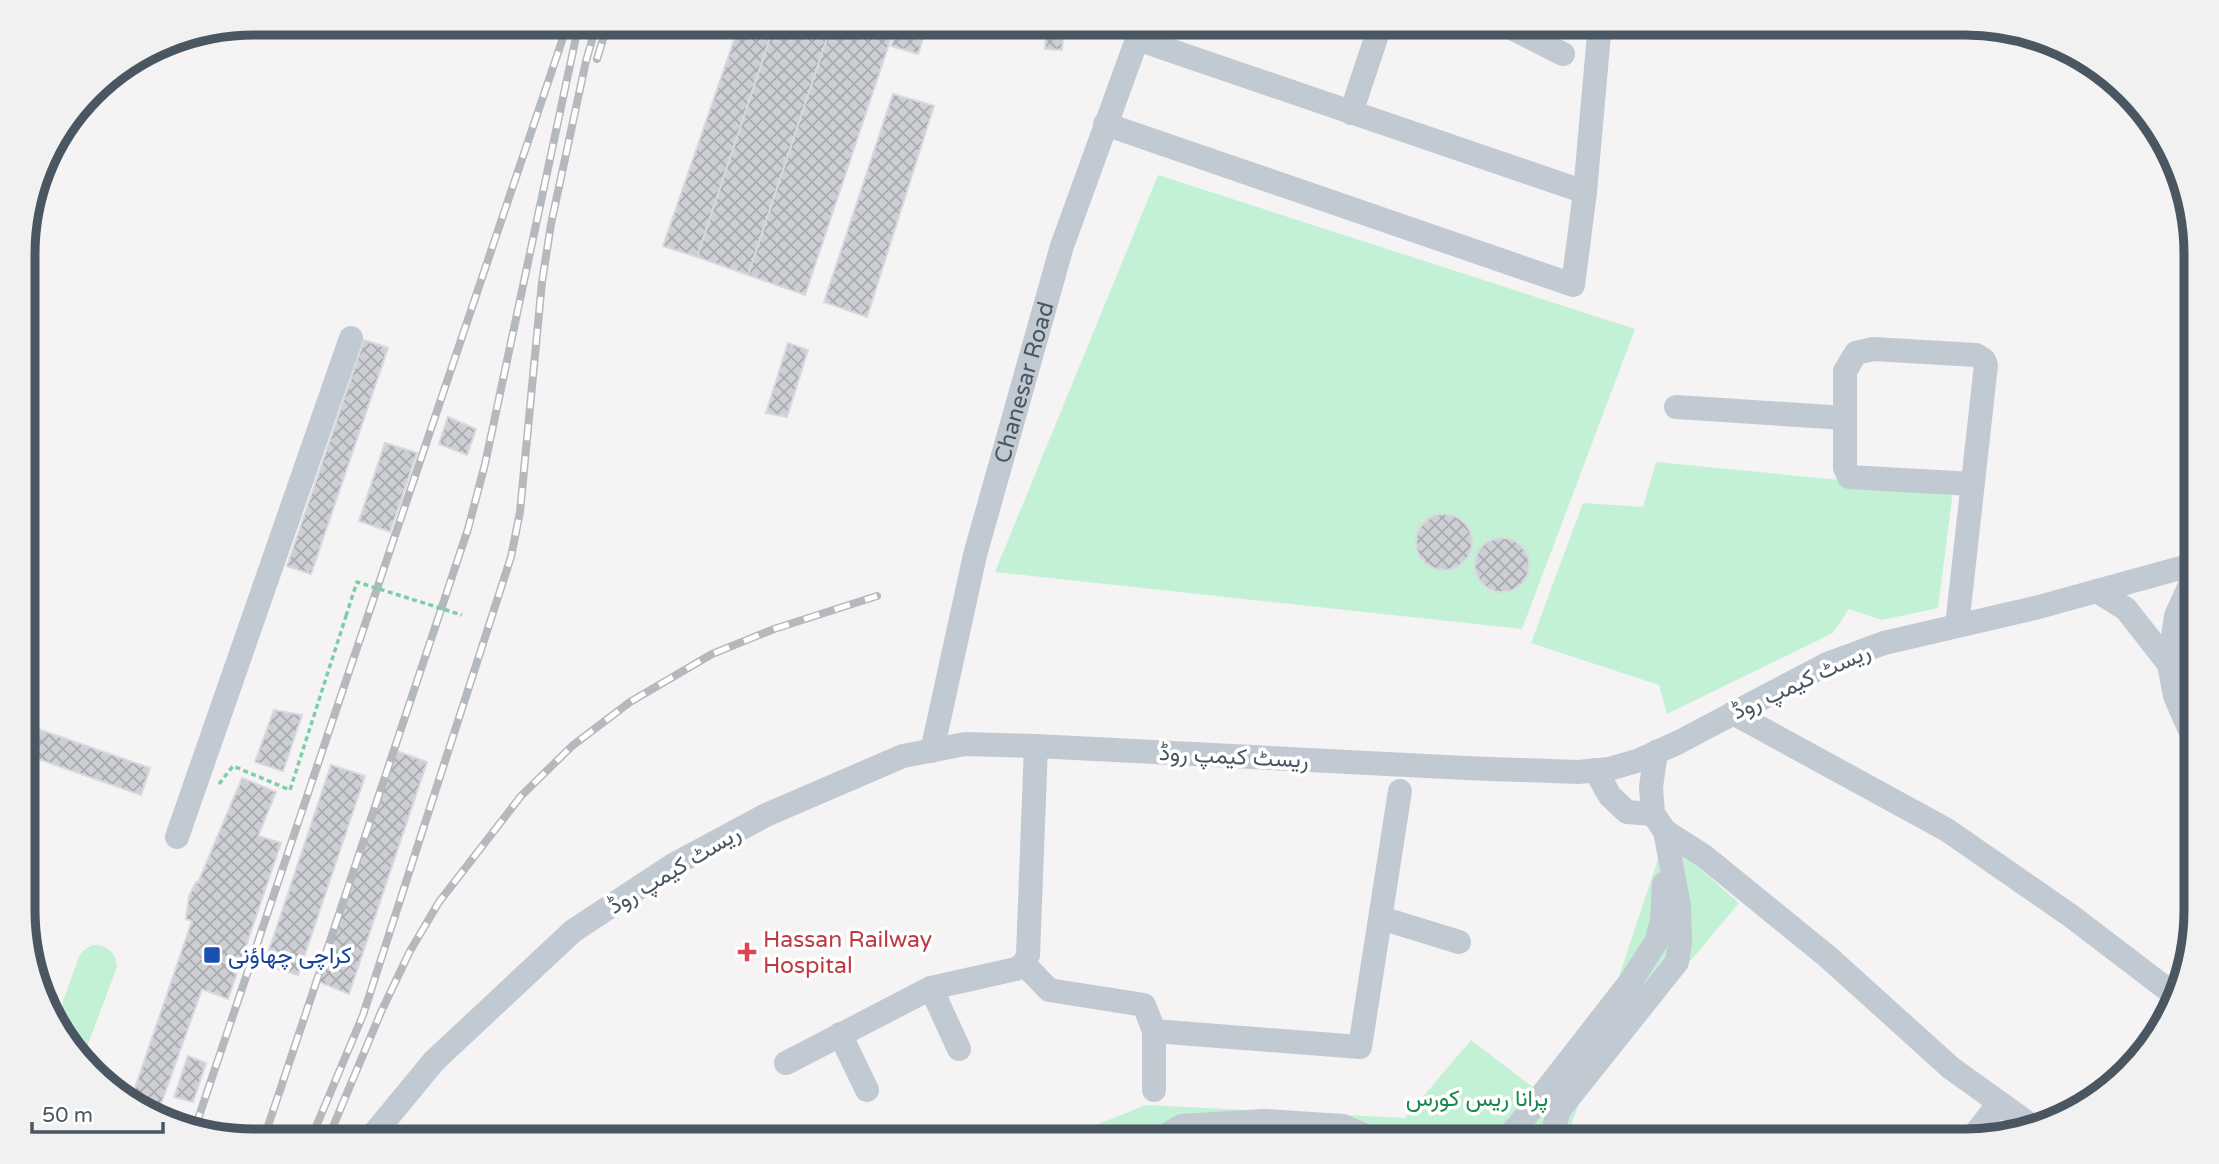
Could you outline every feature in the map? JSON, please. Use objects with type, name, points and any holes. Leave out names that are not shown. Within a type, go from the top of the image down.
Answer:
[{"type":"street","name":"Chanesar Road","points":[[932,751],[975,555],[1062,246],[1138,35]]},
{"type":"street","points":[[1150,35],[1351,113],[1585,192]]},
{"type":"street","points":[[1351,113],[1377,35]]},
{"type":"street","points":[[1526,35],[1563,54]]},
{"type":"street","points":[[1105,124],[1573,285],[1585,192],[1599,35]]},
{"type":"street","points":[[177,837],[351,338]]},
{"type":"street","points":[[1957,626],[1986,365],[1980,357],[1873,349],[1856,354],[1845,370],[1845,468],[1849,477],[1972,484]]},
{"type":"street","points":[[1676,407],[1844,418]]},
{"type":"street","name":"ریسٹ کیمپ روڈ","points":[[378,1129],[434,1061],[573,931],[673,865],[766,815],[903,756],[965,744],[1465,768],[1578,772],[1609,769],[1640,760],[1827,664],[1884,643],[2184,567]]},
{"type":"street","points":[[2097,591],[2126,609],[2169,664]]},
{"type":"street","points":[[2184,599],[2176,616],[2169,664],[2175,696],[2184,717]]},
{"type":"street","points":[[2169,664],[2184,662]]},
{"type":"street","points":[[1733,713],[1947,830],[2071,916],[2168,990]]},
{"type":"street","points":[[786,1063],[931,988],[1016,969],[1024,964],[1028,955],[1036,746]]},
{"type":"street","points":[[1553,1129],[1559,1110],[1676,961],[1680,942],[1679,906],[1651,787],[1656,752]]},
{"type":"street","points":[[1595,770],[1610,796],[1627,812],[1659,822],[1704,856],[1828,957],[1951,1068],[2024,1120]]},
{"type":"street","points":[[1154,1031],[1360,1048],[1400,791]]},
{"type":"street","points":[[1515,1129],[1631,981],[1656,942],[1662,921],[1659,822]]},
{"type":"street","points":[[1381,918],[1459,942]]},
{"type":"street","points":[[1024,964],[1049,990],[1144,1005],[1154,1031],[1154,1090]]},
{"type":"street","points":[[931,988],[959,1049]]},
{"type":"street","points":[[841,1034],[867,1090]]},
{"type":"street","points":[[1979,1129],[1999,1103]]},
{"type":"street","points":[[1177,1129],[1182,1126],[1264,1121],[1343,1126],[1350,1129]]},
{"type":"path","points":[[217,786],[233,766],[290,790],[356,582],[462,615]]},
{"type":"shaded area","points":[[2184,600],[2184,717],[2175,696],[2176,616]]},
{"type":"green space","points":[[1158,175],[1635,329],[1522,629],[995,572]]},
{"type":"green space","points":[[1656,462],[1953,491],[1938,608],[1882,620],[1849,609],[1833,633],[1667,714],[1659,685],[1531,643],[1583,503],[1643,507]]},
{"type":"green space","name":"پرانا ریس کورس","points":[[1665,838],[1739,903],[1585,1087],[1569,1129],[1086,1129],[1146,1105],[1405,1118],[1471,1040],[1535,1089],[1614,991]]},
{"type":"green space","points":[[92,945],[102,946],[110,950],[115,957],[117,967],[86,1050],[59,1010],[82,952]]},
{"type":"building","points":[[736,35],[771,35],[697,257],[663,246]]},
{"type":"building","points":[[771,35],[828,35],[748,275],[697,257]]},
{"type":"building","points":[[828,35],[892,35],[805,295],[748,275]]},
{"type":"building","points":[[895,35],[924,35],[918,54],[891,46]]},
{"type":"building","points":[[1046,35],[1063,35],[1062,50],[1045,49]]},
{"type":"building","points":[[893,94],[934,106],[867,317],[824,302]]},
{"type":"building","points":[[364,340],[388,348],[311,574],[287,566]]},
{"type":"building","points":[[788,343],[808,350],[787,417],[766,413]]},
{"type":"building","points":[[448,417],[476,429],[467,455],[439,444]]},
{"type":"building","points":[[385,443],[417,453],[390,532],[359,521]]},
{"type":"building","points":[[1444,514],[1459,519],[1467,527],[1472,542],[1467,557],[1459,565],[1444,570],[1429,565],[1421,557],[1416,542],[1421,527],[1429,519]]},
{"type":"building","points":[[1507,538],[1517,542],[1525,550],[1529,565],[1525,580],[1517,588],[1497,592],[1487,588],[1479,580],[1475,560],[1479,550],[1487,542]]},
{"type":"building","points":[[274,710],[302,715],[283,771],[255,762]]},
{"type":"building","points":[[35,728],[150,768],[141,795],[35,758]]},
{"type":"building","points":[[394,750],[427,762],[349,994],[317,981]]},
{"type":"building","points":[[331,765],[365,776],[298,975],[264,965]]},
{"type":"building","name":"کراچی چھاؤنی","points":[[242,778],[276,792],[258,836],[281,843],[228,999],[202,989],[160,1107],[133,1093],[192,921],[186,919],[189,896],[196,882],[198,883]]},
{"type":"building","points":[[188,1056],[206,1063],[193,1102],[174,1097]]},
{"type":"railway","points":[[197,1122],[564,35]]},
{"type":"railway","points":[[267,1129],[468,529],[485,464],[576,35]]},
{"type":"railway","points":[[315,1129],[363,1015],[511,557],[520,512],[542,282],[551,224],[594,35]]},
{"type":"railway","points":[[597,59],[604,35]]},
{"type":"railway","points":[[332,1129],[381,1012],[410,951],[439,902],[521,796],[572,746],[630,702],[712,654],[774,629],[877,596]]},
{"type":"place","name":"Hassan Railway Hospital","points":[[747,952]]},
{"type":"place","name":"کراچی چھاؤنی","points":[[212,955]]}]
